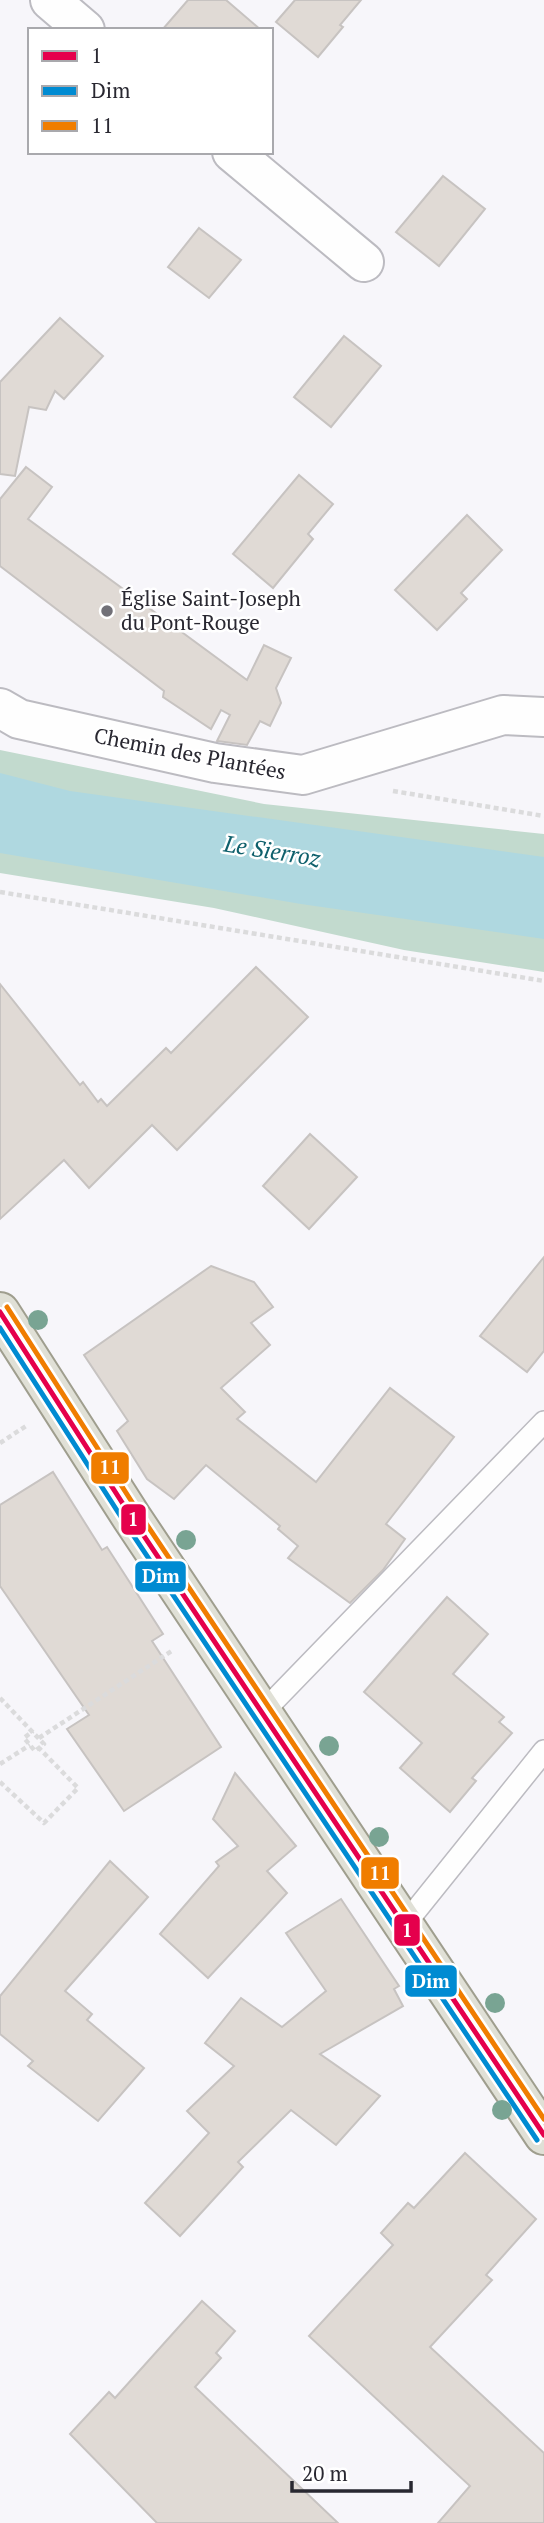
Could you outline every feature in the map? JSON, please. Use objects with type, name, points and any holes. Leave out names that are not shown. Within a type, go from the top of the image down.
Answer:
[{"type":"main road","points":[[0,1312],[205,1628],[544,2135]]},
{"type":"street","points":[[50,0],[83,28]]},
{"type":"street","points":[[234,154],[364,262]]},
{"type":"street","name":"Chemin des Plantées","points":[[0,708],[19,719],[215,763],[303,775],[503,715],[544,717]]},
{"type":"lane","points":[[262,1713],[544,1422]]},
{"type":"lane","points":[[405,1924],[544,1751]]},
{"type":"path","points":[[380,789],[544,816]]},
{"type":"path","points":[[0,892],[544,981]]},
{"type":"path","points":[[39,1738],[205,1628]]},
{"type":"path","points":[[0,1698],[33,1731],[44,1744],[35,1751],[24,1738],[33,1731]]},
{"type":"path","points":[[0,1764],[30,1745]]},
{"type":"path","points":[[0,1782],[44,1823],[78,1788],[39,1748]]},
{"type":"green space","points":[[0,750],[264,804],[544,834],[544,972],[404,950],[214,908],[0,873]]},
{"type":"water","name":"Le Sierroz","points":[[0,773],[70,791],[544,857],[544,939],[301,904],[0,853]]},
{"type":"building","points":[[188,0],[226,0],[259,28],[164,28]]},
{"type":"building","points":[[295,0],[361,0],[318,57],[276,22]]},
{"type":"building","points":[[443,176],[485,209],[439,266],[396,232]]},
{"type":"building","points":[[199,228],[241,260],[209,298],[168,267]]},
{"type":"building","points":[[60,318],[103,356],[64,399],[55,391],[46,410],[29,407],[15,476],[0,474],[0,382]]},
{"type":"building","points":[[344,336],[381,366],[331,427],[294,397]]},
{"type":"building","name":"Église Saint-Joseph du Pont-Rouge","points":[[26,467],[52,487],[28,519],[247,680],[264,645],[291,658],[276,688],[281,703],[270,726],[260,721],[247,745],[217,741],[230,715],[221,710],[211,729],[163,697],[164,691],[0,566],[0,499]]},
{"type":"building","points":[[299,475],[333,504],[308,534],[313,539],[273,588],[233,554]]},
{"type":"building","points":[[467,515],[502,550],[461,593],[467,599],[437,630],[395,590]]},
{"type":"building","points":[[256,967],[308,1017],[177,1150],[152,1125],[89,1188],[64,1160],[0,1219],[0,984],[80,1085],[83,1082],[98,1102],[101,1099],[107,1106],[166,1048],[171,1053]]},
{"type":"building","points":[[310,1134],[357,1177],[309,1229],[263,1186]]},
{"type":"building","points":[[544,1257],[544,1351],[527,1372],[480,1336]]},
{"type":"building","points":[[211,1266],[254,1282],[273,1307],[251,1323],[270,1345],[221,1388],[245,1412],[237,1419],[316,1482],[390,1388],[454,1437],[386,1524],[405,1539],[383,1570],[350,1603],[288,1558],[298,1546],[278,1529],[280,1526],[206,1465],[174,1499],[147,1479],[117,1431],[128,1421],[84,1355]]},
{"type":"building","points":[[53,1472],[102,1550],[107,1547],[163,1634],[152,1641],[221,1747],[124,1811],[67,1729],[89,1715],[0,1586],[0,1505]]},
{"type":"building","points":[[447,1597],[488,1634],[453,1674],[504,1717],[499,1722],[512,1733],[472,1778],[476,1781],[450,1812],[400,1768],[422,1743],[364,1692]]},
{"type":"building","points":[[235,1773],[296,1846],[267,1871],[287,1893],[208,1978],[160,1934],[219,1866],[216,1862],[238,1846],[213,1819]]},
{"type":"building","points":[[110,1861],[148,1897],[65,1991],[92,2014],[87,2020],[144,2068],[98,2121],[28,2066],[33,2061],[0,2034],[0,1996]]},
{"type":"building","points":[[341,1899],[399,1986],[394,1989],[403,2006],[320,2054],[380,2096],[336,2145],[291,2110],[238,2162],[243,2167],[180,2236],[145,2203],[209,2133],[187,2111],[234,2066],[205,2043],[241,1998],[282,2027],[326,1991],[286,1933]]},
{"type":"building","points":[[465,2153],[536,2219],[486,2275],[492,2280],[430,2347],[544,2453],[544,2523],[438,2523],[470,2486],[309,2336],[393,2245],[381,2233],[408,2203],[414,2208]]},
{"type":"building","points":[[202,2301],[235,2331],[216,2353],[221,2358],[195,2387],[338,2523],[157,2523],[70,2434],[109,2392],[115,2398]]},
{"type":"transit line","name":"11","points":[[7,1307],[139,1513],[544,2119]]},
{"type":"transit line","name":"1","points":[[0,1312],[132,1518],[544,2135]]},
{"type":"transit line","name":"Dim","points":[[0,1328],[125,1523],[537,2140]]},
{"type":"place","name":"Église Saint-Joseph du Pont-Rouge","points":[[107,611]]}]
